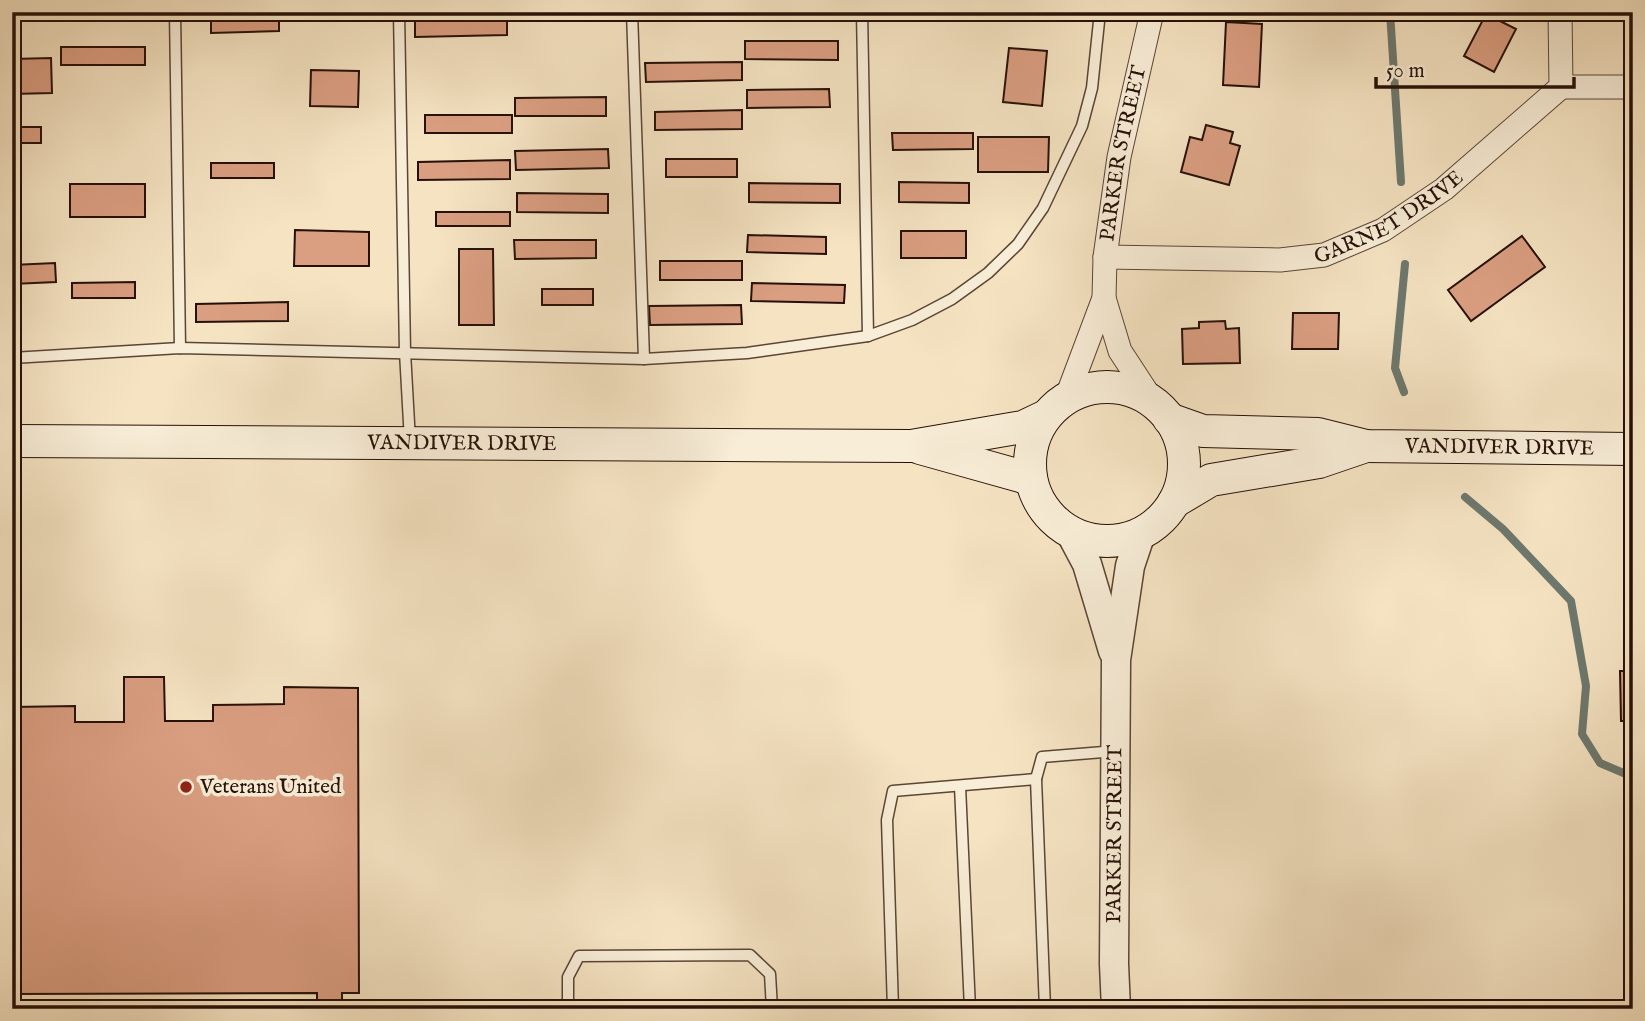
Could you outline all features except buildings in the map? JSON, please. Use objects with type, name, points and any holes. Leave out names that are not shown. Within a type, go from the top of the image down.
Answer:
[{"type":"main road","points":[[1104,387],[1130,391],[1162,411],[1178,435],[1184,459],[1182,481],[1174,502],[1160,520],[1141,533],[1109,541],[1095,540],[1070,532],[1049,515],[1035,493],[1031,480],[1030,453],[1039,428],[1056,408],[1091,388],[1104,387]]},
{"type":"main road","name":"VANDIVER DRIVE","points":[[12,441],[912,446],[1023,427],[1056,408]]},
{"type":"main road","name":"VANDIVER DRIVE","points":[[1162,411],[1203,431],[1318,434],[1366,446],[1633,449]]},
{"type":"main road","name":"VANDIVER DRIVE","points":[[912,446],[1031,480]]},
{"type":"main road","name":"VANDIVER DRIVE","points":[[1174,502],[1211,480],[1319,462],[1366,446]]},
{"type":"street","name":"PARKER STREET","points":[[1153,12],[1119,157],[1105,257],[1104,298],[1120,351],[1133,375],[1162,411]]},
{"type":"street","points":[[1560,12],[1561,87],[1633,88]]},
{"type":"street","name":"GARNET DRIVE","points":[[1105,257],[1280,260],[1324,255],[1383,230],[1444,189],[1561,87]]},
{"type":"street","name":"PARKER STREET","points":[[1056,408],[1104,298]]},
{"type":"street","name":"PARKER STREET","points":[[1070,532],[1087,565],[1116,660]]},
{"type":"street","name":"PARKER STREET","points":[[1116,1009],[1116,660],[1130,566],[1141,533]]},
{"type":"lane","points":[[174,12],[180,348]]},
{"type":"lane","points":[[400,12],[405,352],[410,444]]},
{"type":"lane","points":[[632,12],[644,359]]},
{"type":"lane","points":[[862,12],[868,336]]},
{"type":"lane","points":[[12,358],[180,348],[644,359],[747,353],[868,336],[912,320],[952,299],[988,273],[1018,244],[1043,208],[1082,126],[1092,88],[1100,12]]},
{"type":"lane","points":[[1045,1009],[1036,779],[1042,757],[1117,751]]},
{"type":"lane","points":[[894,1009],[887,820],[893,791],[1036,779]]},
{"type":"lane","points":[[960,786],[970,1009]]},
{"type":"lane","points":[[568,1009],[568,977],[579,956],[737,955],[750,955],[770,974],[772,1009]]},
{"type":"waterway","points":[[1390,12],[1401,182]]},
{"type":"waterway","points":[[1404,392],[1395,368],[1405,264]]},
{"type":"waterway","points":[[1465,497],[1503,529],[1571,601],[1586,686],[1582,734],[1600,763],[1633,777]]},
{"type":"place","name":"Veterans United","points":[[186,787]]}]
